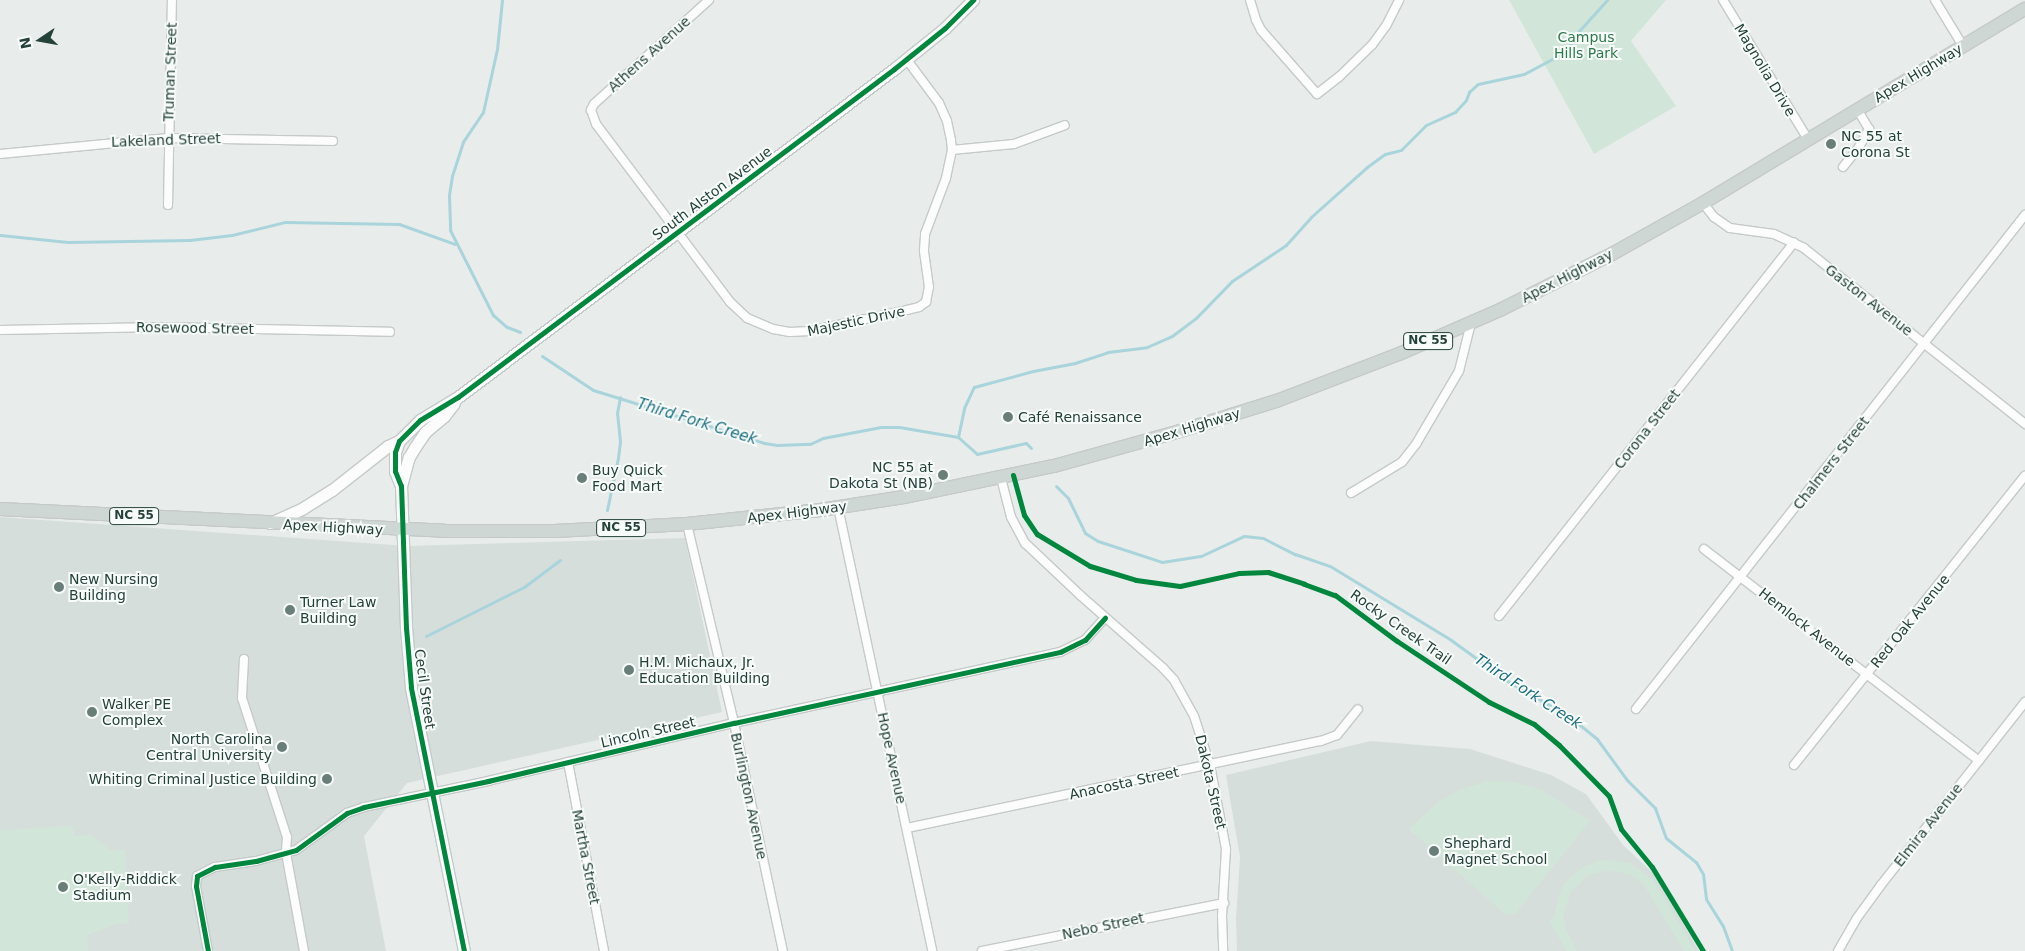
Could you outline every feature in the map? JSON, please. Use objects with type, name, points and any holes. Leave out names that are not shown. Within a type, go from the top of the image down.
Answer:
[{"type":"main road","name":"Apex Highway","points":[[268,524],[404,529],[555,531],[687,524],[838,507],[1001,478],[1116,449],[1279,400],[1384,360],[1563,279],[1703,203],[2025,9]]},
{"type":"main road","name":"NC 55","points":[[0,509],[268,524]]},
{"type":"street","name":"Truman Street","points":[[168,205],[172,0]]},
{"type":"street","name":"Athens Avenue","points":[[592,110],[594,104],[709,0]]},
{"type":"street","name":"South Alston Avenue","points":[[458,397],[906,60],[944,28],[973,0]]},
{"type":"street","points":[[1250,0],[1261,30],[1317,94],[1339,77],[1372,45],[1386,26],[1399,0]]},
{"type":"street","name":"Magnolia Drive","points":[[1723,0],[1808,139]]},
{"type":"street","points":[[1935,0],[1963,46]]},
{"type":"street","points":[[906,60],[934,95],[944,114],[952,150],[1014,144],[1066,125]]},
{"type":"street","points":[[1843,167],[1859,147],[1869,128],[1857,109]]},
{"type":"street","name":"Majestic Drive","points":[[592,110],[596,124],[730,302],[746,318],[773,329],[790,332],[810,331],[907,310],[919,307],[926,302],[929,287],[924,250],[926,234],[932,212],[946,178],[952,150]]},
{"type":"street","name":"Lakeland Street","points":[[0,154],[168,138],[332,141]]},
{"type":"street","name":"Gaston Avenue","points":[[1703,203],[1714,217],[1730,228],[1774,234],[1794,242],[2025,424]]},
{"type":"street","name":"Chalmers Street","points":[[1636,709],[1742,577],[2025,215]]},
{"type":"street","name":"Corona Street","points":[[1499,616],[1794,242]]},
{"type":"street","points":[[1352,493],[1402,462],[1416,444],[1459,371],[1471,322]]},
{"type":"street","name":"Rosewood Street","points":[[0,330],[160,327],[390,332]]},
{"type":"street","points":[[268,524],[303,508],[332,490],[388,446],[399,441],[420,420],[458,397]]},
{"type":"street","name":"Cecil Street","points":[[458,397],[444,416],[424,432],[409,458],[401,486],[407,649],[416,717],[464,951]]},
{"type":"street","name":"Cecil Street","points":[[399,441],[395,452],[394,471],[401,486]]},
{"type":"street","name":"Red Oak Avenue","points":[[1794,765],[2025,476]]},
{"type":"street","name":"Dakota Street","points":[[1001,478],[1011,517],[1025,543],[1105,618],[1163,668],[1174,680],[1194,716],[1210,765],[1226,849],[1223,951]]},
{"type":"street","name":"Hope Avenue","points":[[838,507],[932,951]]},
{"type":"street","name":"Burlington Avenue","points":[[687,524],[734,723],[782,951]]},
{"type":"street","name":"Hemlock Avenue","points":[[1704,549],[1979,761]]},
{"type":"street","name":"Lincoln Street","points":[[208,951],[196,886],[197,876],[215,868],[286,853],[298,848],[347,813],[364,807],[734,723],[1060,652],[1084,640],[1105,618]]},
{"type":"street","points":[[244,659],[242,698],[287,837],[286,853],[304,951]]},
{"type":"street","name":"Elmira Avenue","points":[[1838,951],[1857,918],[1881,885],[2025,702]]},
{"type":"street","name":"Anacosta Street","points":[[906,828],[1329,739],[1337,735],[1358,709]]},
{"type":"street","name":"Martha Street","points":[[568,762],[604,951]]},
{"type":"street","name":"Nebo Street","points":[[982,951],[1224,903]]},
{"type":"shaded area","name":"North Carolina Central University","points":[[0,517],[407,546],[685,538],[722,712],[407,783],[364,836],[386,951],[0,951]]},
{"type":"shaded area","name":"Shephard Magnet School","points":[[1371,741],[1470,749],[1551,775],[1586,794],[1623,845],[1655,875],[1699,951],[1237,951],[1236,919],[1240,857],[1226,775]]},
{"type":"green space","name":"Campus Hills Park","points":[[1509,0],[1666,0],[1631,41],[1676,106],[1594,154]]},
{"type":"green space","points":[[1488,781],[1514,782],[1542,790],[1590,821],[1514,915],[1506,915],[1409,829],[1438,802],[1460,790]]},
{"type":"green space","name":"O'Kelly-Riddick Stadium","points":[[73,826],[74,836],[91,835],[111,851],[125,850],[129,923],[116,924],[87,935],[88,951],[0,951],[0,830]]},
{"type":"green space","points":[[1611,860],[1632,864],[1654,881],[1695,951],[1684,951],[1644,885],[1632,875],[1610,870],[1589,875],[1571,891],[1563,916],[1566,930],[1577,951],[1567,951],[1549,921],[1554,917],[1560,892],[1564,884],[1583,867],[1599,861]]},
{"type":"waterway","name":"Third Fork Creek","points":[[502,0],[497,49],[483,112],[463,142],[452,176],[449,196],[450,230],[493,315],[507,327],[520,332]]},
{"type":"waterway","points":[[958,437],[964,408],[974,387],[1033,371],[1075,363],[1108,352],[1147,347],[1172,336],[1197,317],[1232,281],[1286,245],[1311,217],[1367,167],[1385,154],[1401,150],[1426,125],[1455,112],[1466,100],[1469,92],[1478,84],[1524,74],[1554,58],[1570,45],[1579,31],[1607,0]]},
{"type":"waterway","points":[[0,235],[68,242],[190,240],[232,235],[285,222],[399,224],[455,244]]},
{"type":"waterway","name":"Third Fork Creek","points":[[542,356],[593,390],[764,443],[777,445],[810,444],[823,438],[881,427],[899,427],[958,437],[977,454],[1026,443],[1031,448]]},
{"type":"waterway","points":[[607,510],[620,441],[617,413],[620,397]]},
{"type":"waterway","name":"Third Fork Creek","points":[[1056,486],[1068,498],[1085,533],[1098,541],[1162,562],[1201,556],[1244,536],[1263,538],[1295,554],[1330,566],[1451,640],[1509,682],[1570,717],[1597,739],[1627,780],[1655,808],[1666,838],[1696,862],[1703,874],[1706,899],[1723,926],[1732,951]]},
{"type":"waterway","points":[[426,636],[524,587],[560,560]]},
{"type":"cycle path","points":[[464,951],[411,687],[406,628],[401,486],[395,471],[395,452],[399,441],[420,420],[458,397],[894,69],[945,28],[973,0]]},
{"type":"cycle path","name":"Rocky Creek Trail","points":[[1013,475],[1024,515],[1037,534],[1090,566],[1136,580],[1180,586],[1239,573],[1268,572],[1335,595],[1397,641],[1489,702],[1534,724],[1559,745],[1609,796],[1621,829],[1652,867],[1703,951]]},
{"type":"cycle path","points":[[208,951],[196,886],[197,876],[215,867],[256,861],[296,850],[347,813],[364,807],[488,781],[734,723],[1060,652],[1085,640],[1105,618]]},
{"type":"place","name":"NC 55 at Corona St","points":[[1831,144]]},
{"type":"place","name":"Café Renaissance","points":[[1008,417]]},
{"type":"place","name":"NC 55 at Dakota St (NB)","points":[[943,475]]},
{"type":"place","name":"Buy Quick Food Mart","points":[[582,478]]},
{"type":"place","name":"New Nursing Building","points":[[59,587]]},
{"type":"place","name":"Turner Law Building","points":[[290,610]]},
{"type":"place","name":"H.M. Michaux, Jr. Education Building","points":[[629,670]]},
{"type":"place","name":"Walker PE Complex","points":[[92,712]]},
{"type":"place","name":"North Carolina Central University","points":[[282,747]]},
{"type":"place","name":"Whiting Criminal Justice Building","points":[[327,779]]},
{"type":"place","name":"Shephard Magnet School","points":[[1434,851]]},
{"type":"place","name":"O'Kelly-Riddick Stadium","points":[[63,887]]}]
